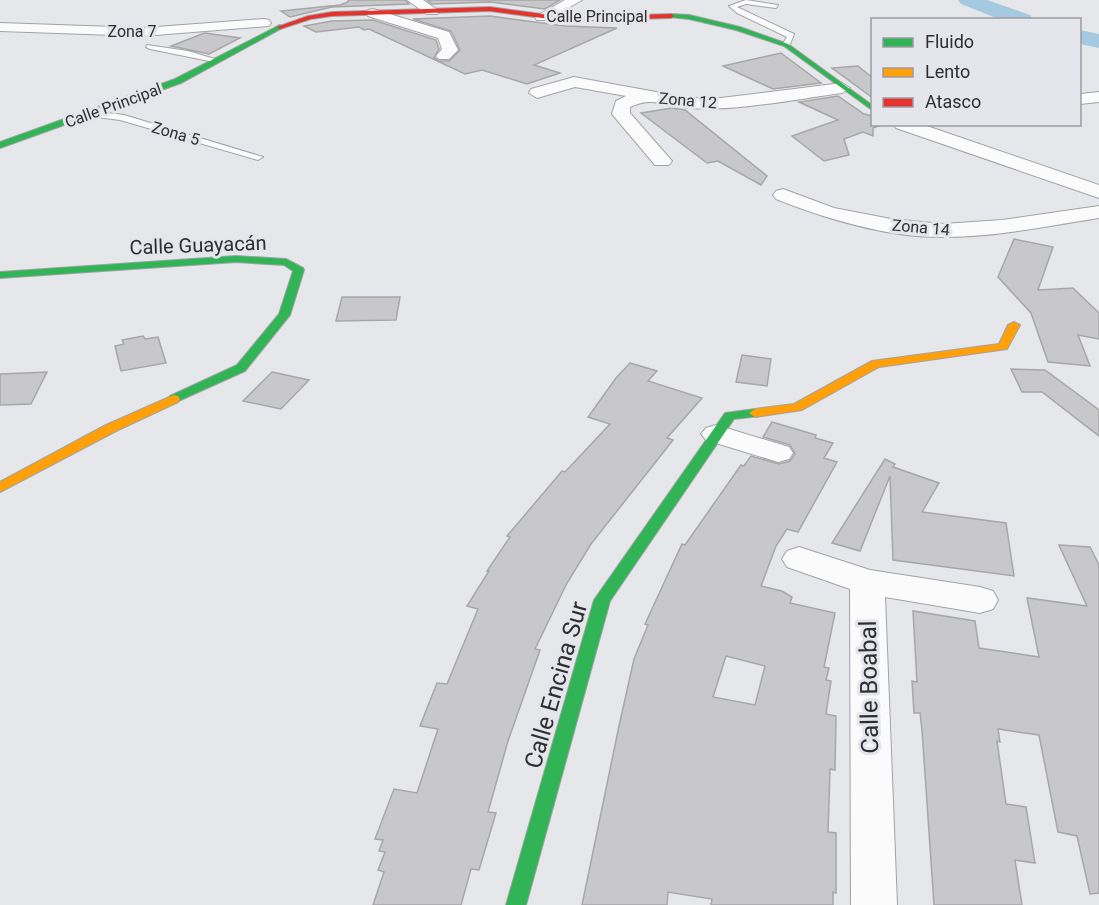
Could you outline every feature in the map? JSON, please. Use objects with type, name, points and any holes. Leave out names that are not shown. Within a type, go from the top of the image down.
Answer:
[{"type":"street","points":[[414,0],[432,11]]},
{"type":"street","points":[[542,16],[575,0]]},
{"type":"street","points":[[248,8],[268,26]]},
{"type":"street","name":"Calle Principal","points":[[0,146],[178,81],[268,26],[310,17],[374,13],[490,9],[565,19],[655,15],[689,17],[738,28],[786,45],[848,93],[871,107]]},
{"type":"street","points":[[374,13],[444,34],[450,50],[444,56]]},
{"type":"street","name":"Zona 7","points":[[0,27],[143,32],[268,26]]},
{"type":"street","name":"Zona 12","points":[[537,93],[574,82],[689,103],[721,103],[848,93],[871,97]]},
{"type":"street","points":[[642,95],[622,105],[621,114],[662,160]]},
{"type":"street","points":[[1081,99],[1099,97]]},
{"type":"street","points":[[908,126],[1099,192]]},
{"type":"street","name":"Zona 14","points":[[783,195],[829,213],[943,231],[1002,227],[1099,212]]},
{"type":"street","name":"Calle Guayacán","points":[[0,275],[236,259],[286,262],[298,270],[284,315],[241,368],[111,428],[0,488]]},
{"type":"street","name":"Calle Encina Sur","points":[[516,905],[602,600],[730,416],[797,407],[876,364],[1003,347],[1014,326]]},
{"type":"street","points":[[716,434],[778,453]]},
{"type":"street","points":[[800,559],[867,582],[980,600]]},
{"type":"street","name":"Calle Boabal","points":[[867,582],[874,905]]},
{"type":"lane","points":[[776,6],[746,2],[732,6],[739,12],[791,36],[786,45]]},
{"type":"lane","points":[[150,47],[188,52],[214,60]]},
{"type":"lane","name":"Zona 5","points":[[92,114],[121,117],[258,157]]},
{"type":"building","points":[[348,0],[405,0],[409,4],[332,7],[290,17],[281,11],[340,5]]},
{"type":"building","points":[[427,0],[560,0],[545,9],[490,2],[432,4]]},
{"type":"building","points":[[490,16],[565,26],[617,28],[534,65],[560,73],[527,84],[482,70],[465,74],[369,29],[364,30],[359,27],[316,32],[304,26],[332,21],[373,20],[436,40],[439,49],[434,58],[439,61],[449,61],[460,50],[451,31],[413,19]]},
{"type":"building","points":[[205,33],[240,38],[209,54],[171,46]]},
{"type":"building","points":[[781,53],[821,83],[773,89],[723,66]]},
{"type":"building","points":[[858,66],[871,76],[871,97],[832,68]]},
{"type":"building","points":[[838,96],[864,114],[871,116],[871,126],[878,126],[873,128],[873,136],[863,132],[844,139],[849,155],[824,161],[792,136],[838,120],[799,102]]},
{"type":"building","points":[[672,108],[685,110],[767,176],[761,185],[718,161],[707,163],[641,113]]},
{"type":"building","points":[[1014,239],[1053,247],[1038,290],[1073,288],[1099,313],[1099,339],[1078,335],[1090,366],[1048,362],[1031,313],[998,277]]},
{"type":"building","points":[[342,297],[400,297],[396,320],[336,321]]},
{"type":"building","points":[[143,336],[145,339],[158,337],[166,363],[121,371],[115,346],[124,344],[122,340]]},
{"type":"building","points":[[742,355],[771,359],[767,386],[736,382]]},
{"type":"building","points":[[630,363],[657,371],[648,381],[702,398],[667,438],[673,440],[591,544],[567,583],[535,649],[540,650],[508,741],[488,812],[496,813],[479,870],[471,869],[461,905],[373,905],[384,872],[378,870],[385,852],[379,851],[383,840],[375,839],[394,789],[417,793],[438,729],[420,726],[437,683],[447,684],[478,609],[467,606],[510,537],[507,536],[562,471],[565,472],[610,424],[588,417],[616,378]]},
{"type":"building","points":[[1011,369],[1045,370],[1099,410],[1099,436],[1042,392],[1022,392]]},
{"type":"building","points":[[47,372],[31,404],[0,405],[0,374]]},
{"type":"building","points":[[272,372],[309,380],[281,409],[243,401]]},
{"type":"building","points":[[772,422],[816,435],[815,438],[833,443],[824,458],[837,462],[798,532],[787,529],[776,546],[761,586],[782,591],[792,597],[790,603],[835,613],[824,667],[829,668],[826,680],[831,681],[826,714],[836,716],[835,770],[830,769],[828,832],[836,833],[836,893],[833,892],[833,905],[711,905],[712,899],[668,892],[667,905],[582,905],[634,659],[648,625],[645,624],[682,544],[685,545],[741,465],[744,466],[751,456],[779,464],[790,461],[795,454],[790,445],[763,437]],"holes":[[[726,656],[765,666],[755,705],[713,697]]]},
{"type":"building","points":[[885,459],[895,464],[893,467],[939,483],[922,512],[1006,523],[1014,576],[893,560],[890,476],[860,551],[832,543]]},
{"type":"building","points":[[1059,545],[1090,547],[1099,565],[1099,893],[1090,894],[1077,836],[1058,832],[1039,735],[998,729],[1000,742],[997,741],[1006,804],[1026,807],[1035,863],[1015,860],[1022,905],[934,905],[922,730],[920,713],[914,713],[912,681],[917,682],[913,611],[975,621],[979,648],[1039,657],[1027,598],[1087,606]]},
{"type":"waterway","points":[[968,0],[1017,18]]},
{"type":"waterway","points":[[1081,37],[1099,41]]},
{"type":"traffic: fast","points":[[671,16],[689,17],[738,28],[786,45],[871,107]]},
{"type":"traffic: fast","points":[[0,145],[178,81],[280,27]]},
{"type":"traffic: fast","points":[[0,275],[236,259],[286,262],[299,270],[284,315],[241,368],[174,399]]},
{"type":"traffic: fast","points":[[516,905],[602,600],[730,416],[755,413]]},
{"type":"traffic: slow","points":[[755,413],[797,407],[876,364],[1003,347],[1014,325]]},
{"type":"traffic: slow","points":[[0,488],[111,428],[174,399]]},
{"type":"traffic: jam","points":[[280,27],[310,17],[332,14],[490,9],[565,19],[671,16]]}]
